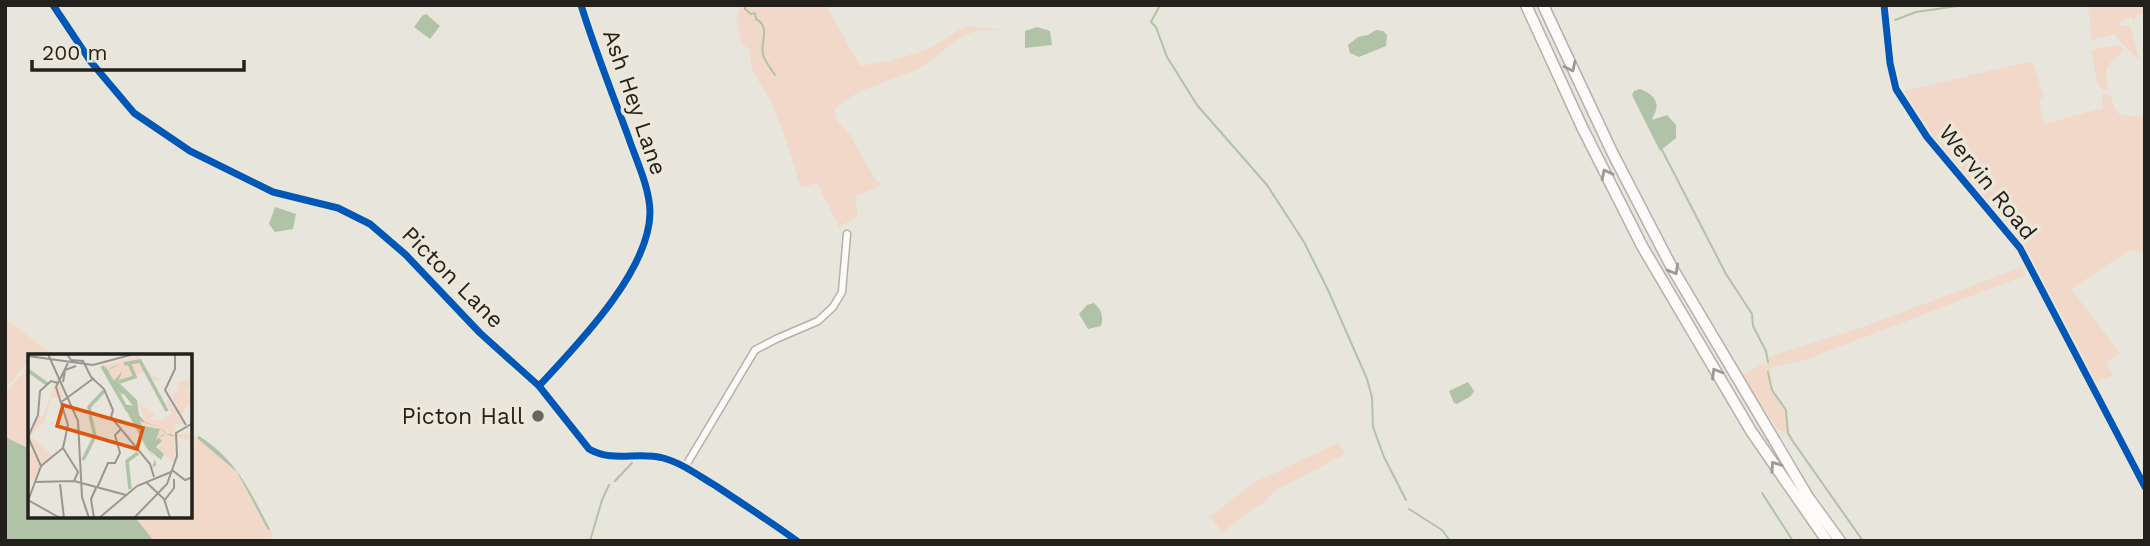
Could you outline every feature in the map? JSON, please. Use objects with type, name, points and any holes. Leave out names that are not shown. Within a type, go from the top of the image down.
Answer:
[{"type":"highway","points":[[1526,5],[1582,127],[1648,258],[1751,431],[1827,541]]},
{"type":"highway","points":[[1543,5],[1606,140],[1671,266],[1808,497],[1840,541]]},
{"type":"street","name":"Picton Lane","points":[[53,5],[91,62],[134,113],[190,151],[273,192],[338,208],[370,224],[406,255],[480,333],[539,386],[589,449],[616,458],[663,458],[685,467],[797,541]]},
{"type":"street","name":"Ash Hey Lane","points":[[539,386],[587,334],[611,302],[639,257],[650,212],[643,178],[581,5]]},
{"type":"street","name":"Wervin Road","points":[[1884,5],[1890,64],[1896,89],[1927,136],[2020,248],[2145,487]]},
{"type":"street","points":[[685,467],[755,350],[818,321],[833,307],[842,292],[847,234]]},
{"type":"shaded area","points":[[742,5],[826,5],[860,66],[890,61],[929,49],[966,26],[1001,30],[967,34],[927,63],[855,94],[834,110],[837,121],[850,135],[876,180],[883,184],[855,197],[858,216],[839,227],[817,183],[801,188],[769,98],[753,72],[749,50],[741,42],[736,19]]},
{"type":"shaded area","points":[[2088,5],[2145,5],[2145,14],[2138,15],[2133,21],[2132,16],[2119,22],[2120,26],[2130,26],[2139,60],[2115,34],[2092,40]]},
{"type":"shaded area","points":[[426,14],[440,26],[430,39],[414,27]]},
{"type":"shaded area","points":[[1037,27],[1050,31],[1052,45],[1025,48],[1025,31]]},
{"type":"shaded area","points":[[1376,30],[1387,35],[1386,46],[1359,57],[1350,53],[1348,45],[1358,37]]},
{"type":"shaded area","points":[[2118,45],[2125,50],[2113,59],[2107,68],[2109,92],[2098,86],[2091,50]]},
{"type":"shaded area","points":[[2027,62],[2033,64],[2044,97],[2039,98],[2044,124],[2103,108],[2102,93],[2111,97],[2120,115],[2145,117],[2145,254],[2131,249],[2071,289],[2120,353],[2106,362],[2113,375],[2095,383],[2022,243],[1922,124],[1905,91]]},
{"type":"shaded area","points":[[1640,89],[1655,99],[1657,106],[1652,120],[1667,115],[1676,125],[1676,138],[1660,151],[1632,95]]},
{"type":"shaded area","points":[[275,207],[296,214],[293,229],[275,232],[269,224]]},
{"type":"shaded area","points":[[2022,267],[2026,275],[1805,360],[1772,367],[1768,372],[1772,390],[1786,410],[1788,433],[1778,430],[1741,375],[1768,362],[1771,356],[1860,328]]},
{"type":"shaded area","points":[[1094,303],[1101,313],[1102,322],[1101,326],[1088,329],[1079,314],[1087,305]]},
{"type":"shaded area","points":[[5,318],[46,350],[56,354],[28,354],[28,362],[5,389]]},
{"type":"shaded area","points":[[28,367],[28,483],[5,508],[5,393]]},
{"type":"shaded area","points":[[1468,382],[1474,391],[1471,396],[1454,403],[1449,391]]},
{"type":"shaded area","points":[[5,435],[28,448],[28,518],[136,518],[154,541],[5,541]]},
{"type":"shaded area","points":[[192,435],[237,472],[273,534],[273,541],[97,541],[120,518],[192,518],[192,445],[196,441]]},
{"type":"shaded area","points":[[199,436],[233,466],[249,489],[270,529],[268,530],[237,472],[197,438]]},
{"type":"shaded area","points":[[1338,443],[1345,454],[1276,490],[1262,504],[1223,532],[1210,517],[1255,482]]},
{"type":"waterway","points":[[745,5],[745,9],[751,14],[755,13],[756,19],[763,26],[763,55],[775,75]]},
{"type":"waterway","points":[[1160,5],[1151,22],[1156,27],[1167,57],[1197,105],[1267,185],[1304,242],[1328,290],[1367,379],[1372,397],[1373,427],[1384,457],[1406,500]]},
{"type":"waterway","points":[[1895,20],[1916,12],[1964,5]]},
{"type":"waterway","points":[[1662,150],[1726,274],[1752,314],[1753,326],[1766,351],[1768,362]]},
{"type":"waterway","points":[[1768,372],[1772,390],[1786,410],[1788,433],[1863,541]]},
{"type":"waterway","points":[[615,481],[632,463]]},
{"type":"waterway","points":[[590,541],[609,485]]},
{"type":"waterway","points":[[1762,493],[1793,541]]},
{"type":"waterway","points":[[1409,509],[1442,530],[1450,541]]},
{"type":"cycle path","points":[[53,5],[91,62],[134,113],[190,151],[273,192],[338,208],[370,224],[406,255],[480,333],[539,386],[589,449],[616,456],[654,456],[677,463],[797,541]]},
{"type":"cycle path","points":[[539,386],[591,329],[624,283],[647,236],[650,213],[642,174],[581,5]]},
{"type":"cycle path","points":[[1884,5],[1890,63],[1896,89],[1927,137],[2020,248],[2145,487]]},
{"type":"place","name":"Picton Hall","points":[[538,416]]}]
